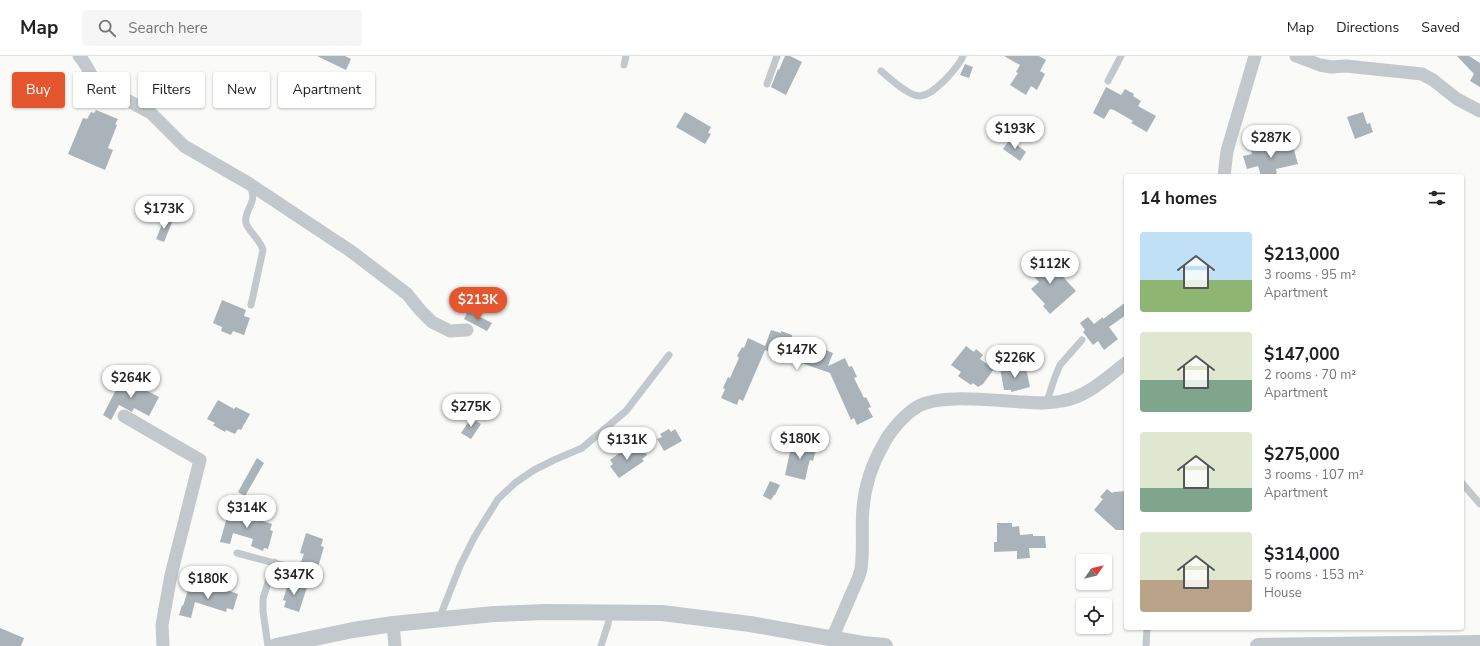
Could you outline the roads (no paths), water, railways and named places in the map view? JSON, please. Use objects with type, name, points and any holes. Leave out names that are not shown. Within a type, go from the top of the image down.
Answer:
[{"type":"street","points":[[1224,174],[1227,151],[1255,56]]},
{"type":"street","points":[[1296,56],[1320,65],[1331,67],[1346,66],[1422,74],[1433,80],[1457,100],[1480,111]]},
{"type":"street","points":[[84,58],[93,79],[97,84],[151,113],[184,146],[248,183],[352,252],[407,294],[432,322],[450,331],[467,330]]},
{"type":"street","points":[[832,639],[859,579],[861,567],[863,509],[868,481],[874,462],[883,444],[895,428],[918,407],[928,402],[969,399],[1046,404],[1062,402],[1076,398],[1090,390],[1124,364]]},
{"type":"street","points":[[124,416],[200,460],[171,575],[162,626],[163,646]]},
{"type":"street","points":[[276,646],[354,630],[393,624],[516,612],[662,613],[718,619],[770,627],[863,645],[885,646]]},
{"type":"street","points":[[393,624],[395,646]]},
{"type":"street","points":[[1258,646],[1462,645],[1480,643]]},
{"type":"lane","points":[[624,65],[626,56]]},
{"type":"lane","points":[[767,84],[777,56]]},
{"type":"lane","points":[[880,71],[908,91],[919,96],[936,89],[961,61],[963,56]]},
{"type":"lane","points":[[1108,81],[1121,56]]},
{"type":"lane","points":[[248,183],[252,191],[253,198],[246,221],[247,226],[261,242],[263,250],[251,304]]},
{"type":"lane","points":[[1046,404],[1060,365],[1082,340]]},
{"type":"lane","points":[[439,619],[460,566],[475,536],[498,499],[515,483],[534,470],[582,448],[626,411],[669,356]]},
{"type":"lane","points":[[1464,485],[1480,504]]},
{"type":"lane","points":[[237,553],[320,575]]},
{"type":"lane","points":[[268,646],[263,611],[263,599],[274,562]]},
{"type":"lane","points":[[601,646],[610,612]]},
{"type":"lane","points":[[1146,646],[1147,630]]}]
